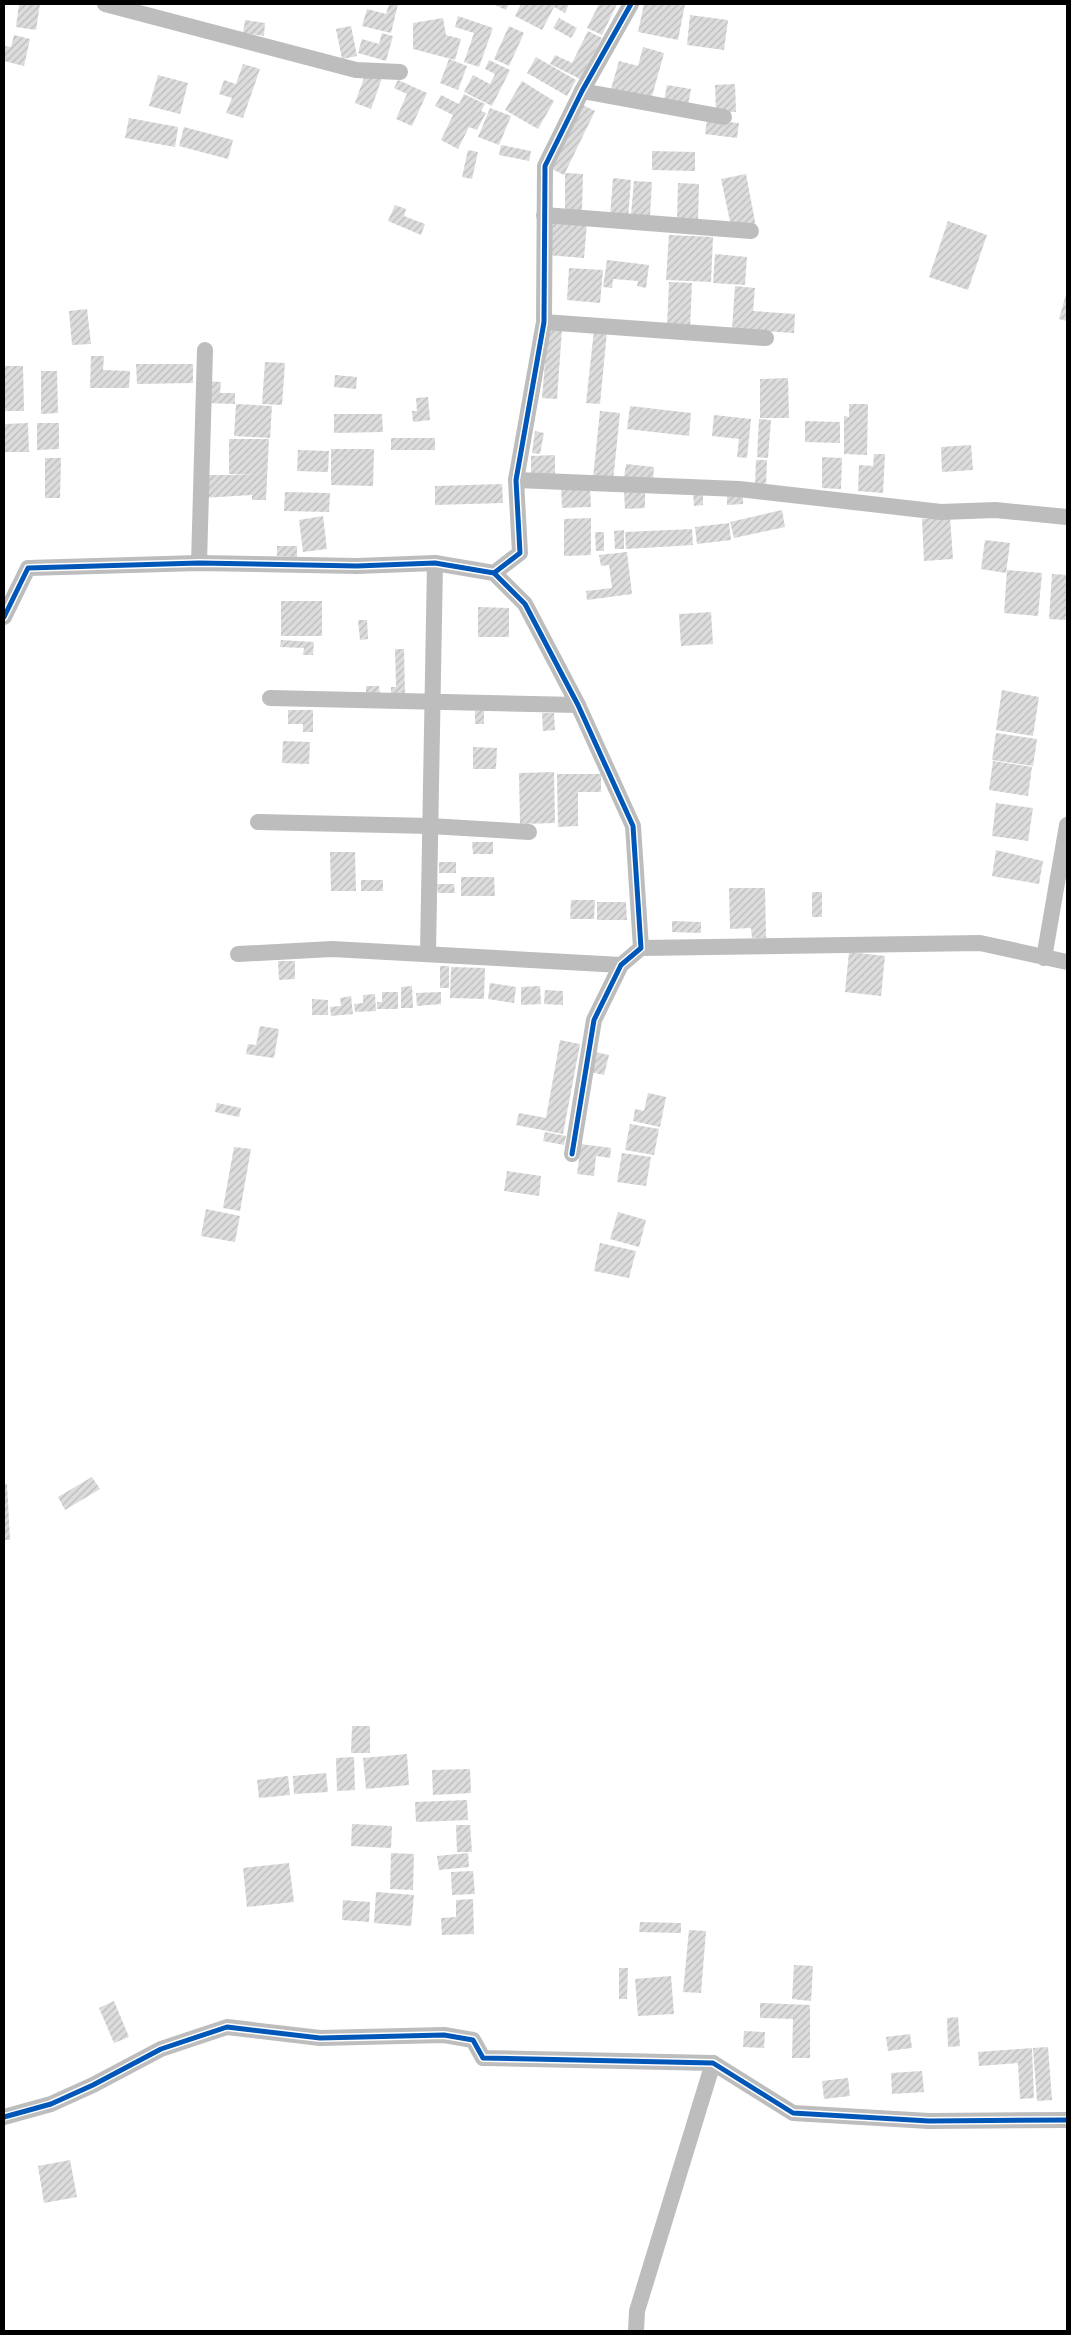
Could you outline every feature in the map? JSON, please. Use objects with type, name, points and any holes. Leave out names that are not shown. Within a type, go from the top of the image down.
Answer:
[{"type":"street","points":[[106,4],[356,70],[400,72]]},
{"type":"street","points":[[494,573],[520,553],[516,480],[544,322],[546,166],[582,91],[631,4]]},
{"type":"street","points":[[582,91],[724,118]]},
{"type":"street","points":[[544,215],[751,231]]},
{"type":"street","points":[[544,322],[766,338]]},
{"type":"street","points":[[199,562],[205,350]]},
{"type":"street","points":[[516,480],[739,489],[940,512],[995,510],[1067,517]]},
{"type":"street","points":[[4,618],[28,568],[199,562],[357,566],[435,563],[494,573],[525,604],[578,705],[633,826],[641,948]]},
{"type":"street","points":[[428,953],[435,563]]},
{"type":"street","points":[[270,698],[432,700],[578,705]]},
{"type":"street","points":[[258,822],[430,826],[529,832]]},
{"type":"street","points":[[1044,958],[1067,825]]},
{"type":"street","points":[[572,1154],[594,1020],[621,965],[641,948],[980,944],[1067,962]]},
{"type":"street","points":[[238,954],[332,949],[621,965]]},
{"type":"street","points":[[4,2117],[51,2104],[93,2085],[161,2049],[227,2027],[320,2038],[444,2035],[473,2040],[483,2058],[713,2063],[793,2113],[929,2120],[1067,2120]]},
{"type":"street","points":[[636,2331],[637,2311],[713,2063]]},
{"type":"building","points":[[19,4],[40,4],[36,30],[16,27]]},
{"type":"building","points":[[389,4],[398,4],[391,33],[362,26],[367,9],[386,14]]},
{"type":"building","points":[[493,4],[509,4],[506,10]]},
{"type":"building","points":[[521,4],[569,4],[565,13],[554,7],[542,30],[515,16]]},
{"type":"building","points":[[599,4],[617,4],[602,35],[587,28]]},
{"type":"building","points":[[644,4],[685,4],[678,40],[638,32]]},
{"type":"building","points":[[690,15],[728,20],[724,50],[687,45]]},
{"type":"building","points":[[458,16],[493,28],[479,67],[464,62],[474,33],[455,27]]},
{"type":"building","points":[[443,18],[446,35],[461,39],[455,60],[413,49],[413,23]]},
{"type":"building","points":[[559,18],[577,28],[571,38],[553,28]]},
{"type":"building","points":[[245,20],[265,23],[264,36],[243,33]]},
{"type":"building","points":[[351,26],[357,56],[342,59],[336,29]]},
{"type":"building","points":[[509,26],[524,33],[509,66],[494,59]]},
{"type":"building","points":[[588,31],[602,38],[580,79],[550,64],[555,55],[572,63]]},
{"type":"building","points":[[382,33],[393,36],[386,61],[358,53],[362,39],[379,44]]},
{"type":"building","points":[[14,35],[30,39],[24,66],[4,61],[4,46],[11,47]]},
{"type":"building","points":[[643,47],[664,53],[651,100],[611,89],[619,61],[638,66]]},
{"type":"building","points":[[536,57],[576,80],[567,96],[527,73]]},
{"type":"building","points":[[449,59],[467,66],[458,90],[440,83]]},
{"type":"building","points":[[489,60],[510,70],[492,106],[464,92],[473,75],[490,84],[495,74],[485,69]]},
{"type":"building","points":[[243,64],[260,69],[243,118],[226,113],[232,98],[219,94],[224,80],[236,84]]},
{"type":"building","points":[[366,72],[382,78],[371,109],[355,103]]},
{"type":"building","points":[[158,75],[188,83],[180,114],[149,106]]},
{"type":"building","points":[[398,80],[427,93],[412,126],[396,119],[407,94],[394,88]]},
{"type":"building","points":[[522,81],[554,101],[538,129],[505,110]]},
{"type":"building","points":[[735,84],[736,112],[716,112],[715,85]]},
{"type":"building","points":[[667,85],[691,89],[688,105],[664,101]]},
{"type":"building","points":[[464,94],[485,104],[481,111],[486,113],[477,130],[469,127],[458,149],[441,140],[453,115],[435,106],[441,95],[459,104]]},
{"type":"building","points":[[581,104],[595,111],[564,175],[550,168]]},
{"type":"building","points":[[490,108],[511,116],[499,145],[478,137]]},
{"type":"building","points":[[129,118],[178,127],[175,147],[125,138]]},
{"type":"building","points":[[707,120],[739,123],[737,138],[705,134]]},
{"type":"building","points":[[184,127],[233,140],[228,159],[179,146]]},
{"type":"building","points":[[501,145],[531,151],[529,161],[499,155]]},
{"type":"building","points":[[468,150],[478,152],[472,179],[462,177]]},
{"type":"building","points":[[652,151],[695,152],[695,171],[652,170]]},
{"type":"building","points":[[565,173],[583,174],[582,210],[565,210]]},
{"type":"building","points":[[746,174],[756,227],[731,226],[721,179]]},
{"type":"building","points":[[613,178],[631,180],[628,218],[610,216]]},
{"type":"building","points":[[634,181],[652,182],[650,216],[631,215]]},
{"type":"building","points":[[678,183],[699,184],[698,220],[677,219]]},
{"type":"building","points":[[395,205],[406,209],[404,216],[425,224],[421,235],[388,221]]},
{"type":"building","points":[[550,219],[587,222],[584,258],[547,255]]},
{"type":"building","points":[[948,221],[987,235],[968,290],[929,277]]},
{"type":"building","points":[[669,235],[713,237],[711,282],[666,280]]},
{"type":"building","points":[[715,254],[747,257],[745,285],[713,283]]},
{"type":"building","points":[[607,260],[649,265],[646,288],[637,286],[638,281],[613,279],[612,288],[603,287]]},
{"type":"building","points":[[569,268],[603,270],[600,303],[567,300]]},
{"type":"building","points":[[669,282],[692,283],[690,328],[667,327]]},
{"type":"building","points":[[735,286],[755,288],[753,311],[795,314],[794,333],[732,329]]},
{"type":"building","points":[[1067,291],[1067,321],[1059,319]]},
{"type":"building","points":[[87,309],[91,344],[72,345],[69,311]]},
{"type":"building","points":[[548,327],[562,329],[557,399],[542,398]]},
{"type":"building","points":[[594,330],[607,331],[600,404],[586,403]]},
{"type":"building","points":[[91,356],[104,356],[103,370],[130,371],[129,388],[90,388]]},
{"type":"building","points":[[265,362],[285,363],[282,405],[262,404]]},
{"type":"building","points":[[136,364],[193,364],[193,383],[137,384]]},
{"type":"building","points":[[4,366],[23,366],[24,411],[4,411]]},
{"type":"building","points":[[41,371],[57,371],[58,413],[41,414]]},
{"type":"building","points":[[335,375],[357,377],[356,389],[334,387]]},
{"type":"building","points":[[788,378],[789,418],[760,418],[760,379]]},
{"type":"building","points":[[206,381],[221,382],[220,393],[235,393],[235,404],[205,403]]},
{"type":"building","points":[[428,397],[430,420],[413,422],[412,411],[417,411],[416,398]]},
{"type":"building","points":[[236,404],[272,406],[270,438],[234,436]]},
{"type":"building","points":[[849,404],[868,404],[867,455],[844,454],[844,416],[849,417]]},
{"type":"building","points":[[630,406],[691,413],[689,436],[627,429]]},
{"type":"building","points":[[600,411],[620,413],[613,481],[593,478]]},
{"type":"building","points":[[334,414],[382,414],[383,432],[334,433]]},
{"type":"building","points":[[714,415],[751,419],[747,458],[737,457],[739,439],[712,436]]},
{"type":"building","points":[[759,419],[771,420],[768,458],[757,457]]},
{"type":"building","points":[[805,421],[840,422],[840,443],[805,442]]},
{"type":"building","points":[[28,423],[29,452],[4,452],[5,424]]},
{"type":"building","points":[[37,423],[59,423],[59,449],[37,450]]},
{"type":"building","points":[[535,431],[544,433],[540,454],[532,453]]},
{"type":"building","points":[[391,438],[435,438],[435,450],[391,450]]},
{"type":"building","points":[[229,439],[269,439],[266,500],[252,500],[252,495],[202,498],[202,475],[254,475],[229,474]]},
{"type":"building","points":[[971,445],[973,470],[942,472],[941,447]]},
{"type":"building","points":[[331,449],[374,449],[373,486],[331,485]]},
{"type":"building","points":[[298,450],[329,451],[328,472],[297,471]]},
{"type":"building","points":[[874,454],[885,454],[883,493],[858,491],[859,465],[873,466]]},
{"type":"building","points":[[555,455],[555,477],[531,477],[531,456]]},
{"type":"building","points":[[822,457],[842,458],[841,489],[822,488]]},
{"type":"building","points":[[45,458],[61,458],[60,498],[45,498]]},
{"type":"building","points":[[756,460],[767,460],[766,486],[755,485]]},
{"type":"building","points":[[626,464],[654,467],[653,479],[624,477]]},
{"type":"building","points":[[502,484],[503,503],[435,505],[435,486]]},
{"type":"building","points":[[590,487],[591,507],[562,508],[561,488]]},
{"type":"building","points":[[624,491],[645,491],[645,508],[625,509]]},
{"type":"building","points":[[285,492],[330,493],[329,512],[284,511]]},
{"type":"building","points":[[693,493],[703,493],[703,505],[694,506]]},
{"type":"building","points":[[743,494],[743,504],[727,505],[727,495]]},
{"type":"building","points":[[782,510],[785,527],[734,538],[730,522]]},
{"type":"building","points":[[323,516],[327,549],[303,552],[299,520]]},
{"type":"building","points":[[950,517],[953,559],[924,561],[922,519]]},
{"type":"building","points":[[591,518],[591,555],[564,556],[564,519]]},
{"type":"building","points":[[729,523],[731,540],[697,544],[695,527]]},
{"type":"building","points":[[692,529],[693,545],[626,549],[625,532]]},
{"type":"building","points":[[624,530],[624,549],[615,549],[614,531]]},
{"type":"building","points":[[595,532],[604,532],[604,551],[596,551]]},
{"type":"building","points":[[985,540],[1010,543],[1006,573],[981,569]]},
{"type":"building","points":[[277,546],[297,546],[297,557],[277,556]]},
{"type":"building","points":[[627,552],[632,594],[587,600],[586,591],[612,588],[609,565],[601,566],[599,555]]},
{"type":"building","points":[[1007,570],[1042,573],[1038,616],[1004,613]]},
{"type":"building","points":[[1052,574],[1067,575],[1067,620],[1049,619]]},
{"type":"building","points":[[281,601],[322,601],[322,636],[281,636]]},
{"type":"building","points":[[478,607],[509,608],[509,637],[478,637]]},
{"type":"building","points":[[711,612],[713,644],[681,646],[679,614]]},
{"type":"building","points":[[358,620],[367,620],[368,639],[360,640]]},
{"type":"building","points":[[281,640],[314,642],[313,655],[303,655],[304,648],[280,647]]},
{"type":"building","points":[[395,649],[404,649],[405,695],[391,696],[391,687],[396,687]]},
{"type":"building","points":[[366,686],[379,686],[380,695],[366,695]]},
{"type":"building","points":[[1002,690],[1039,697],[1033,736],[996,730]]},
{"type":"building","points":[[288,710],[313,710],[313,732],[303,732],[303,724],[288,724]]},
{"type":"building","points":[[475,711],[484,711],[484,724],[475,724]]},
{"type":"building","points":[[542,713],[554,713],[555,730],[543,731]]},
{"type":"building","points":[[996,733],[1037,739],[1033,766],[992,760]]},
{"type":"building","points":[[283,741],[310,742],[309,764],[282,763]]},
{"type":"building","points":[[473,747],[497,748],[496,769],[473,769]]},
{"type":"building","points":[[993,761],[1032,767],[1028,796],[989,790]]},
{"type":"building","points":[[554,772],[555,823],[520,824],[519,773]]},
{"type":"building","points":[[557,774],[601,774],[601,792],[578,792],[578,826],[558,827]]},
{"type":"building","points":[[996,803],[1033,808],[1028,841],[992,836]]},
{"type":"building","points":[[472,842],[493,842],[493,854],[473,854]]},
{"type":"building","points":[[996,850],[1043,861],[1039,884],[992,876]]},
{"type":"building","points":[[330,852],[355,852],[356,891],[331,891]]},
{"type":"building","points":[[439,862],[456,862],[456,873],[439,873]]},
{"type":"building","points":[[461,877],[494,877],[495,896],[461,896]]},
{"type":"building","points":[[361,880],[383,880],[383,891],[361,891]]},
{"type":"building","points":[[437,884],[454,884],[455,893],[438,893]]},
{"type":"building","points":[[729,888],[765,888],[766,938],[752,938],[751,928],[730,929]]},
{"type":"building","points":[[812,892],[822,892],[822,917],[812,917]]},
{"type":"building","points":[[571,900],[595,900],[594,919],[570,919]]},
{"type":"building","points":[[597,902],[626,902],[627,920],[597,920]]},
{"type":"building","points":[[672,921],[701,922],[701,933],[672,932]]},
{"type":"building","points":[[849,952],[885,956],[881,996],[845,992]]},
{"type":"building","points":[[278,961],[295,961],[295,979],[279,980]]},
{"type":"building","points":[[440,966],[449,966],[449,988],[440,988]]},
{"type":"building","points":[[451,967],[485,968],[484,999],[450,998]]},
{"type":"building","points":[[490,983],[516,987],[514,1003],[488,999]]},
{"type":"building","points":[[412,986],[413,1008],[401,1008],[401,987]]},
{"type":"building","points":[[540,986],[541,1004],[521,1005],[521,987]]},
{"type":"building","points":[[545,990],[563,991],[563,1005],[544,1004]]},
{"type":"building","points":[[382,992],[398,992],[398,1009],[377,1009],[377,1002],[382,1002]]},
{"type":"building","points":[[441,992],[441,1004],[417,1006],[416,993]]},
{"type":"building","points":[[375,994],[376,1011],[355,1012],[354,1004],[363,1003],[363,995]]},
{"type":"building","points":[[351,996],[353,1014],[331,1016],[330,1007],[341,1006],[340,998]]},
{"type":"building","points":[[312,999],[328,1000],[328,1015],[312,1015]]},
{"type":"building","points":[[260,1026],[279,1029],[274,1058],[246,1054],[248,1044],[256,1045]]},
{"type":"building","points":[[560,1040],[580,1044],[563,1134],[516,1125],[519,1113],[546,1118]]},
{"type":"building","points":[[595,1052],[609,1055],[604,1075],[590,1072]]},
{"type":"building","points":[[648,1093],[666,1097],[660,1127],[633,1121],[635,1109],[644,1111]]},
{"type":"building","points":[[217,1103],[241,1108],[239,1117],[215,1112]]},
{"type":"building","points":[[630,1124],[659,1129],[654,1155],[625,1150]]},
{"type":"building","points":[[545,1132],[566,1136],[564,1145],[543,1141]]},
{"type":"building","points":[[581,1144],[611,1148],[610,1158],[596,1156],[594,1176],[577,1174]]},
{"type":"building","points":[[234,1147],[251,1149],[240,1211],[223,1208]]},
{"type":"building","points":[[622,1153],[651,1157],[646,1186],[617,1182]]},
{"type":"building","points":[[507,1171],[541,1176],[539,1196],[504,1191]]},
{"type":"building","points":[[206,1209],[240,1216],[235,1242],[201,1236]]},
{"type":"building","points":[[618,1212],[646,1220],[639,1247],[610,1239]]},
{"type":"building","points":[[600,1243],[636,1251],[629,1278],[594,1271]]},
{"type":"building","points":[[92,1477],[100,1489],[65,1510],[58,1497]]},
{"type":"building","points":[[4,1484],[7,1484],[10,1540],[4,1540]]},
{"type":"building","points":[[352,1726],[370,1726],[370,1753],[351,1753]]},
{"type":"building","points":[[407,1754],[409,1785],[366,1789],[363,1758]]},
{"type":"building","points":[[354,1757],[355,1790],[337,1791],[336,1758]]},
{"type":"building","points":[[470,1769],[471,1793],[433,1795],[432,1770]]},
{"type":"building","points":[[326,1773],[328,1792],[294,1794],[293,1776]]},
{"type":"building","points":[[288,1776],[290,1795],[259,1798],[257,1780]]},
{"type":"building","points":[[467,1800],[468,1820],[416,1822],[415,1802]]},
{"type":"building","points":[[352,1824],[392,1826],[391,1848],[351,1846]]},
{"type":"building","points":[[456,1825],[470,1825],[472,1852],[457,1852]]},
{"type":"building","points":[[391,1853],[414,1854],[413,1890],[390,1889]]},
{"type":"building","points":[[468,1853],[469,1867],[439,1870],[437,1856]]},
{"type":"building","points":[[289,1863],[294,1902],[247,1907],[243,1868]]},
{"type":"building","points":[[473,1871],[475,1894],[452,1895],[451,1872]]},
{"type":"building","points":[[376,1892],[414,1895],[411,1926],[374,1923]]},
{"type":"building","points":[[473,1899],[474,1934],[442,1935],[441,1918],[456,1917],[456,1900]]},
{"type":"building","points":[[343,1900],[370,1902],[369,1922],[342,1920]]},
{"type":"building","points":[[640,1922],[681,1923],[681,1933],[639,1932]]},
{"type":"building","points":[[689,1930],[706,1931],[701,1993],[683,1992]]},
{"type":"building","points":[[794,1965],[813,1966],[811,2001],[792,1999]]},
{"type":"building","points":[[619,1968],[628,1968],[627,1999],[619,1999]]},
{"type":"building","points":[[671,1976],[674,2014],[638,2016],[635,1979]]},
{"type":"building","points":[[114,2001],[129,2037],[114,2043],[99,2008]]},
{"type":"building","points":[[760,2003],[810,2005],[810,2058],[792,2058],[793,2019],[760,2018]]},
{"type":"building","points":[[958,2017],[960,2046],[948,2047],[947,2018]]},
{"type":"building","points":[[744,2031],[765,2032],[764,2048],[743,2047]]},
{"type":"building","points":[[910,2034],[912,2048],[888,2051],[886,2037]]},
{"type":"building","points":[[1048,2047],[1052,2100],[1037,2101],[1033,2048]]},
{"type":"building","points":[[1032,2048],[1034,2098],[1020,2099],[1018,2063],[979,2066],[978,2052]]},
{"type":"building","points":[[922,2071],[924,2092],[892,2094],[891,2073]]},
{"type":"building","points":[[848,2078],[850,2096],[824,2099],[822,2081]]},
{"type":"building","points":[[70,2160],[77,2197],[44,2203],[38,2166]]},
{"type":"cycle path","points":[[4,617],[28,568],[199,563],[357,566],[435,563],[494,573],[520,553],[516,480],[544,322],[545,166],[582,91],[631,4]]},
{"type":"cycle path","points":[[494,573],[525,604],[578,705],[633,826],[641,948],[621,965],[594,1020],[572,1154]]},
{"type":"cycle path","points":[[4,2117],[51,2104],[93,2085],[161,2049],[227,2027],[320,2038],[444,2035],[473,2040],[483,2058],[713,2063],[793,2113],[929,2121],[1067,2120]]}]
